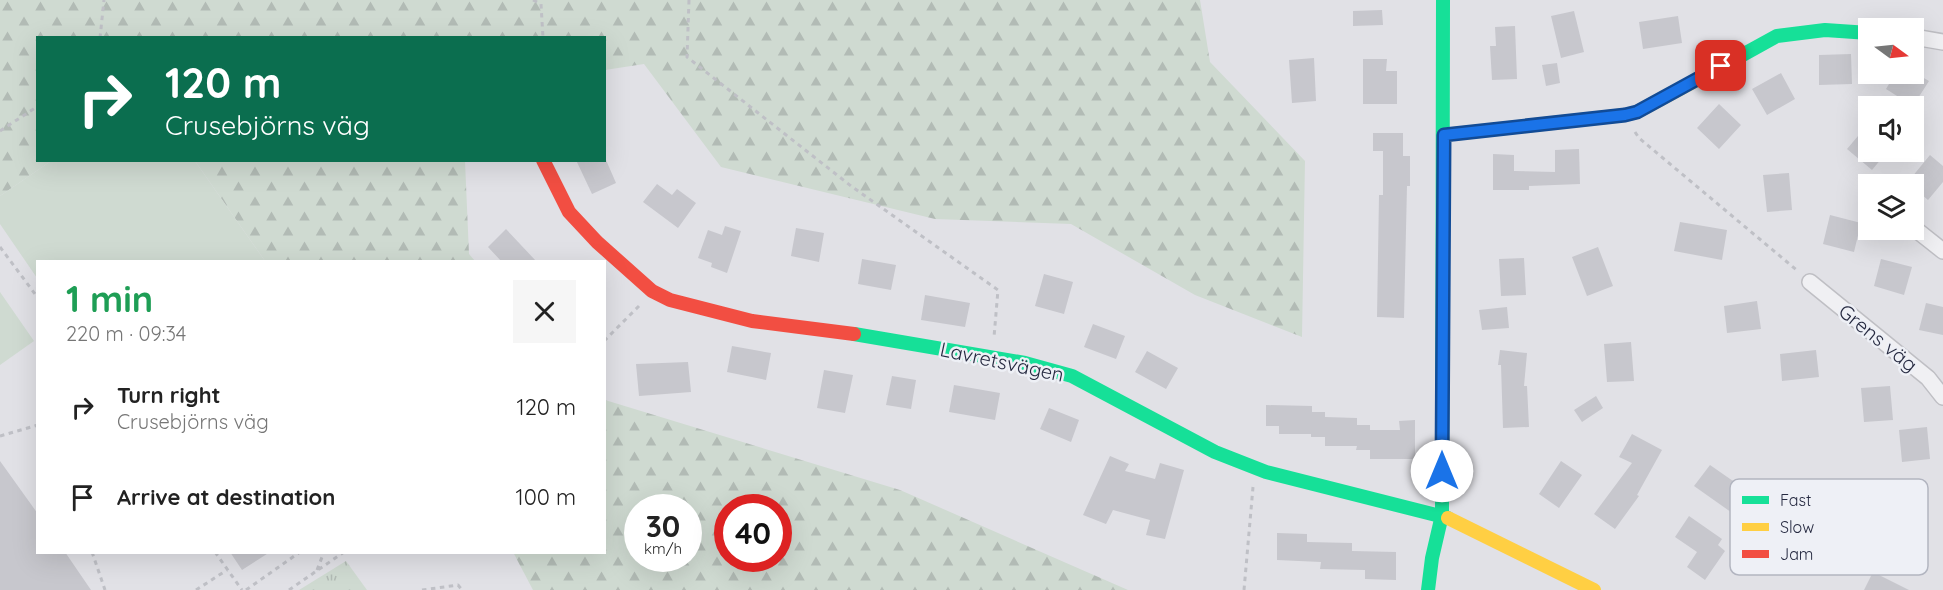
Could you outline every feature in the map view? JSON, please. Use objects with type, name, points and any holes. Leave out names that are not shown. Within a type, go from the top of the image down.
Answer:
[{"type":"street","points":[[1428,590],[1432,558],[1442,515],[1443,0]]},
{"type":"street","points":[[1444,135],[1625,115],[1637,112],[1777,36],[1825,30],[1858,32]]},
{"type":"street","points":[[1924,39],[1943,42]]},
{"type":"street","name":"Lavretsvägen","points":[[544,162],[569,213],[597,242],[652,291],[670,300],[752,321],[856,334],[992,357],[1072,376],[1215,452],[1266,472],[1442,515],[1594,590]]},
{"type":"street","points":[[1924,236],[1943,251]]},
{"type":"street","name":"Grens väg","points":[[1810,282],[1942,392]]},
{"type":"path","points":[[100,36],[104,0]]},
{"type":"path","points":[[533,0],[541,4],[543,36]]},
{"type":"path","points":[[689,0],[687,57],[851,186],[998,290],[992,357]]},
{"type":"path","points":[[0,132],[36,107]]},
{"type":"path","points":[[1625,115],[1639,138],[1810,282]]},
{"type":"path","points":[[0,247],[36,295]]},
{"type":"path","points":[[606,339],[652,291]]},
{"type":"path","points":[[0,436],[36,425]]},
{"type":"path","points":[[1244,590],[1256,467]]},
{"type":"path","points":[[93,554],[105,590]]},
{"type":"path","points":[[216,554],[244,590],[297,554]]},
{"type":"path","points":[[317,571],[323,554]]},
{"type":"path","points":[[289,590],[341,554]]},
{"type":"path","points":[[196,590],[227,570]]},
{"type":"path","points":[[422,590],[458,585],[462,590]]},
{"type":"green space","points":[[0,0],[1200,0],[1210,62],[1305,161],[1302,337],[1195,295],[1071,224],[935,219],[721,167],[644,64],[606,70],[606,36],[36,36],[36,162],[50,162],[0,196]]},
{"type":"green space","points":[[50,162],[196,162],[264,260],[36,260],[36,277],[0,224],[0,196]]},
{"type":"green space","points":[[196,162],[465,162],[469,254],[474,260],[264,260]]},
{"type":"green space","points":[[0,292],[34,341],[0,365]]},
{"type":"green space","points":[[606,400],[900,490],[1128,590],[533,590],[514,554],[606,554]]},
{"type":"green space","points":[[346,561],[367,590],[299,590]]},
{"type":"building","points":[[1382,10],[1383,25],[1353,26],[1353,11]]},
{"type":"building","points":[[1574,11],[1584,52],[1561,58],[1551,16]]},
{"type":"building","points":[[1678,16],[1682,43],[1643,49],[1639,22]]},
{"type":"building","points":[[1515,26],[1517,79],[1492,80],[1490,46],[1496,46],[1495,27]]},
{"type":"building","points":[[1851,54],[1852,84],[1819,85],[1819,55]]},
{"type":"building","points":[[1314,58],[1316,101],[1292,103],[1289,60]]},
{"type":"building","points":[[1363,59],[1387,59],[1386,71],[1397,71],[1397,104],[1363,104]]},
{"type":"building","points":[[1557,63],[1560,83],[1546,86],[1542,65]]},
{"type":"building","points":[[1781,73],[1795,99],[1767,115],[1752,89]]},
{"type":"building","points":[[1924,78],[1929,81],[1919,96],[1897,96],[1886,89],[1889,84],[1924,84]]},
{"type":"building","points":[[1719,104],[1741,125],[1719,149],[1697,128]]},
{"type":"building","points":[[1373,133],[1403,133],[1403,156],[1410,156],[1410,186],[1407,186],[1404,318],[1377,317],[1379,195],[1383,195],[1383,151],[1373,151]]},
{"type":"building","points":[[1858,136],[1858,158],[1847,149]]},
{"type":"building","points":[[1579,149],[1580,184],[1529,186],[1529,190],[1493,190],[1493,154],[1514,155],[1514,171],[1555,172],[1555,150]]},
{"type":"building","points":[[1930,155],[1943,166],[1943,182],[1928,200],[1924,197],[1924,174],[1914,174]]},
{"type":"building","points":[[606,160],[616,183],[592,194],[577,162],[606,162]]},
{"type":"building","points":[[1862,162],[1879,162],[1872,170]]},
{"type":"building","points":[[1789,173],[1792,210],[1767,212],[1763,175]]},
{"type":"building","points":[[657,184],[672,195],[677,189],[696,203],[678,228],[643,202]]},
{"type":"building","points":[[1830,215],[1858,222],[1854,252],[1823,244]]},
{"type":"building","points":[[1680,222],[1727,230],[1722,260],[1674,251]]},
{"type":"building","points":[[725,226],[741,231],[727,273],[711,267],[712,263],[698,258],[708,230],[722,235]]},
{"type":"building","points":[[796,228],[824,233],[819,262],[791,256]]},
{"type":"building","points":[[506,229],[535,260],[500,260],[488,247]]},
{"type":"building","points":[[1598,247],[1613,286],[1587,296],[1572,257]]},
{"type":"building","points":[[1524,258],[1526,295],[1501,296],[1499,259]]},
{"type":"building","points":[[862,259],[896,265],[891,290],[858,284]]},
{"type":"building","points":[[1881,259],[1912,267],[1904,295],[1874,286]]},
{"type":"building","points":[[1044,274],[1073,282],[1064,314],[1035,306]]},
{"type":"building","points":[[925,295],[970,303],[965,327],[921,320]]},
{"type":"building","points":[[1757,301],[1761,329],[1727,333],[1724,306]]},
{"type":"building","points":[[1926,303],[1943,307],[1943,335],[1919,330]]},
{"type":"building","points":[[1507,307],[1509,328],[1482,330],[1479,310]]},
{"type":"building","points":[[1093,324],[1125,336],[1116,359],[1084,347]]},
{"type":"building","points":[[1631,342],[1634,381],[1607,382],[1604,344]]},
{"type":"building","points":[[732,346],[771,353],[766,380],[727,372]]},
{"type":"building","points":[[1500,350],[1527,353],[1524,386],[1527,386],[1529,427],[1503,428],[1501,365],[1498,365]]},
{"type":"building","points":[[1816,350],[1819,377],[1782,381],[1780,354]]},
{"type":"building","points":[[1147,351],[1178,368],[1166,389],[1135,372]]},
{"type":"building","points":[[688,362],[691,392],[639,396],[636,364]]},
{"type":"building","points":[[824,370],[853,375],[845,413],[817,408]]},
{"type":"building","points":[[892,376],[916,380],[911,409],[886,405]]},
{"type":"building","points":[[954,385],[1000,393],[995,420],[949,412]]},
{"type":"building","points":[[1890,386],[1893,420],[1864,422],[1861,388]]},
{"type":"building","points":[[1596,396],[1603,408],[1582,422],[1574,410]]},
{"type":"building","points":[[1266,405],[1312,406],[1312,412],[1325,412],[1325,417],[1357,418],[1357,425],[1370,425],[1370,430],[1400,430],[1399,421],[1415,420],[1415,459],[1370,459],[1370,450],[1356,450],[1357,446],[1325,446],[1325,437],[1311,437],[1311,434],[1279,434],[1279,426],[1266,426]]},
{"type":"building","points":[[1049,408],[1079,420],[1071,442],[1040,429]]},
{"type":"building","points":[[1927,427],[1930,459],[1902,462],[1899,430]]},
{"type":"building","points":[[1632,434],[1662,450],[1637,495],[1639,496],[1615,529],[1594,514],[1632,463],[1619,457]]},
{"type":"building","points":[[1110,456],[1129,464],[1125,471],[1155,479],[1160,463],[1184,470],[1165,539],[1146,535],[1150,520],[1113,510],[1106,524],[1083,515]]},
{"type":"building","points":[[0,461],[36,511],[36,554],[66,554],[91,590],[0,590]]},
{"type":"building","points":[[1561,461],[1582,475],[1559,508],[1539,494]]},
{"type":"building","points":[[1710,465],[1730,479],[1730,511],[1694,486]]},
{"type":"building","points":[[1689,516],[1722,539],[1718,545],[1725,551],[1705,580],[1687,567],[1697,552],[1675,537]]},
{"type":"building","points":[[1277,533],[1307,534],[1307,542],[1352,543],[1352,551],[1396,552],[1396,580],[1365,579],[1365,570],[1320,569],[1321,562],[1277,560]]},
{"type":"building","points":[[231,554],[267,554],[242,570]]},
{"type":"building","points":[[1872,575],[1879,575],[1909,590],[1864,590]]},
{"type":"traffic: fast","points":[[1428,590],[1432,558],[1442,515],[1443,0]]},
{"type":"traffic: fast","points":[[1737,58],[1777,36],[1825,30],[1858,32]]},
{"type":"traffic: fast","points":[[854,334],[1025,363],[1072,376],[1215,452],[1266,472],[1448,518]]},
{"type":"traffic: slow","points":[[1444,135],[1637,112],[1737,58]]},
{"type":"traffic: slow","points":[[1448,518],[1594,590]]},
{"type":"traffic: jam","points":[[544,162],[569,212],[597,242],[652,291],[670,300],[752,321],[854,334]]},
{"type":"route","points":[[1442,471],[1444,135],[1625,115],[1637,112],[1721,66]]}]
